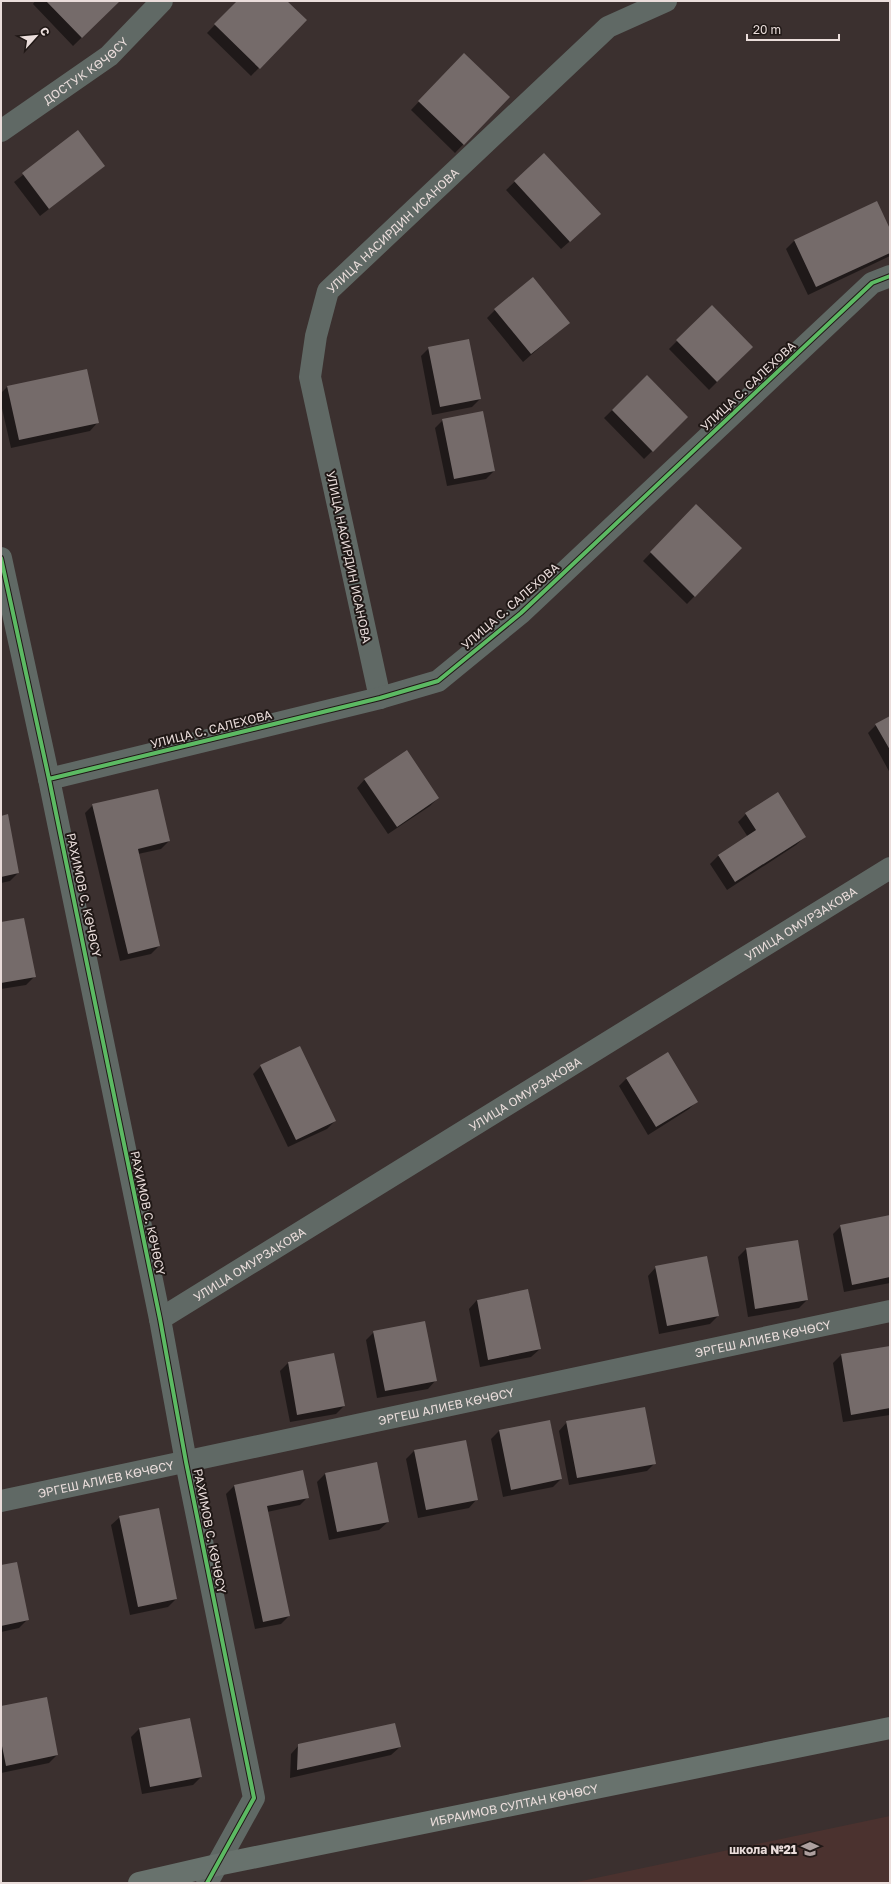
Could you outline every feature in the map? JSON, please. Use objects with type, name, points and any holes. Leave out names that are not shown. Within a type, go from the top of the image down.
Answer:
[{"type":"main road","name":"ИБРАИМОВ СУЛТАН КӨЧӨСҮ","points":[[139,1883],[212,1874],[890,1728]]},
{"type":"street","name":"ДОСТУК КӨЧӨСҮ","points":[[1,131],[109,56],[162,1]]},
{"type":"street","name":"УЛИЦА НАСИРДИН ИСАНОВА","points":[[380,698],[310,377],[316,336],[328,291],[608,27],[666,1]]},
{"type":"street","name":"УЛИЦА С. САЛЕХОВА","points":[[50,779],[380,698],[438,681],[503,628],[872,283],[890,276]]},
{"type":"street","name":"РАХИМОВ С. КӨЧӨСҮ","points":[[1,558],[50,779],[160,1319],[186,1462],[254,1798],[212,1874]]},
{"type":"street","name":"УЛИЦА ОМУРЗАКОВА","points":[[160,1319],[890,868]]},
{"type":"street","name":"ЭРГЕШ АЛИЕВ КӨЧӨСҮ","points":[[1,1501],[890,1311]]},
{"type":"shaded area","name":"школа №21","points":[[890,1816],[890,1883],[572,1883]]},
{"type":"building","points":[[46,1],[120,1],[82,38]]},
{"type":"building","points":[[237,1],[287,1],[307,20],[260,69],[214,24]]},
{"type":"building","points":[[464,53],[510,97],[464,145],[418,101]]},
{"type":"building","points":[[78,130],[105,166],[49,209],[22,173]]},
{"type":"building","points":[[544,153],[601,214],[570,242],[514,181]]},
{"type":"building","points":[[877,201],[890,229],[890,253],[816,287],[794,240]]},
{"type":"building","points":[[533,277],[570,323],[531,354],[494,309]]},
{"type":"building","points":[[712,305],[753,347],[717,382],[676,340]]},
{"type":"building","points":[[469,339],[481,399],[440,407],[428,347]]},
{"type":"building","points":[[87,369],[99,423],[19,440],[7,386]]},
{"type":"building","points":[[647,375],[688,417],[653,452],[612,410]]},
{"type":"building","points":[[483,411],[495,471],[454,479],[442,419]]},
{"type":"building","points":[[696,504],[742,548],[695,597],[650,552]]},
{"type":"building","points":[[890,716],[890,750],[875,724]]},
{"type":"building","points":[[407,750],[439,798],[397,827],[364,779]]},
{"type":"building","points":[[158,789],[170,841],[138,849],[160,946],[128,954],[92,804]]},
{"type":"building","points":[[778,792],[806,837],[735,882],[718,855],[756,830],[745,813]]},
{"type":"building","points":[[8,814],[19,873],[1,877],[1,816]]},
{"type":"building","points":[[24,918],[36,977],[1,983],[1,922]]},
{"type":"building","points":[[300,1046],[336,1121],[296,1140],[260,1065]]},
{"type":"building","points":[[668,1052],[698,1102],[656,1127],[626,1078]]},
{"type":"building","points":[[890,1215],[890,1277],[852,1285],[840,1225]]},
{"type":"building","points":[[798,1240],[808,1300],[755,1309],[746,1248]]},
{"type":"building","points":[[707,1256],[719,1316],[667,1326],[655,1266]]},
{"type":"building","points":[[528,1289],[541,1349],[488,1360],[477,1300]]},
{"type":"building","points":[[425,1321],[437,1381],[385,1391],[373,1331]]},
{"type":"building","points":[[890,1346],[890,1408],[851,1415],[841,1354]]},
{"type":"building","points":[[334,1353],[345,1406],[297,1415],[288,1362]]},
{"type":"building","points":[[645,1407],[656,1464],[577,1478],[566,1421]]},
{"type":"building","points":[[550,1420],[562,1479],[511,1490],[499,1430]]},
{"type":"building","points":[[466,1440],[478,1500],[426,1510],[414,1450]]},
{"type":"building","points":[[377,1462],[389,1522],[337,1532],[325,1473]]},
{"type":"building","points":[[303,1470],[309,1498],[267,1506],[290,1616],[263,1622],[234,1485]]},
{"type":"building","points":[[159,1508],[177,1599],[138,1607],[119,1516]]},
{"type":"building","points":[[17,1562],[29,1620],[1,1626],[1,1565]]},
{"type":"building","points":[[47,1697],[58,1755],[6,1766],[1,1741],[1,1706]]},
{"type":"building","points":[[190,1718],[202,1777],[150,1787],[139,1728]]},
{"type":"building","points":[[395,1723],[401,1747],[297,1770],[298,1744]]},
{"type":"cycle path","points":[[49,779],[380,698],[438,681],[521,613],[872,283],[890,276]]},
{"type":"cycle path","points":[[1,558],[49,779],[160,1319],[186,1462],[254,1798],[207,1883]]},
{"type":"place","name":"школа №21","points":[[810,1849]]}]
